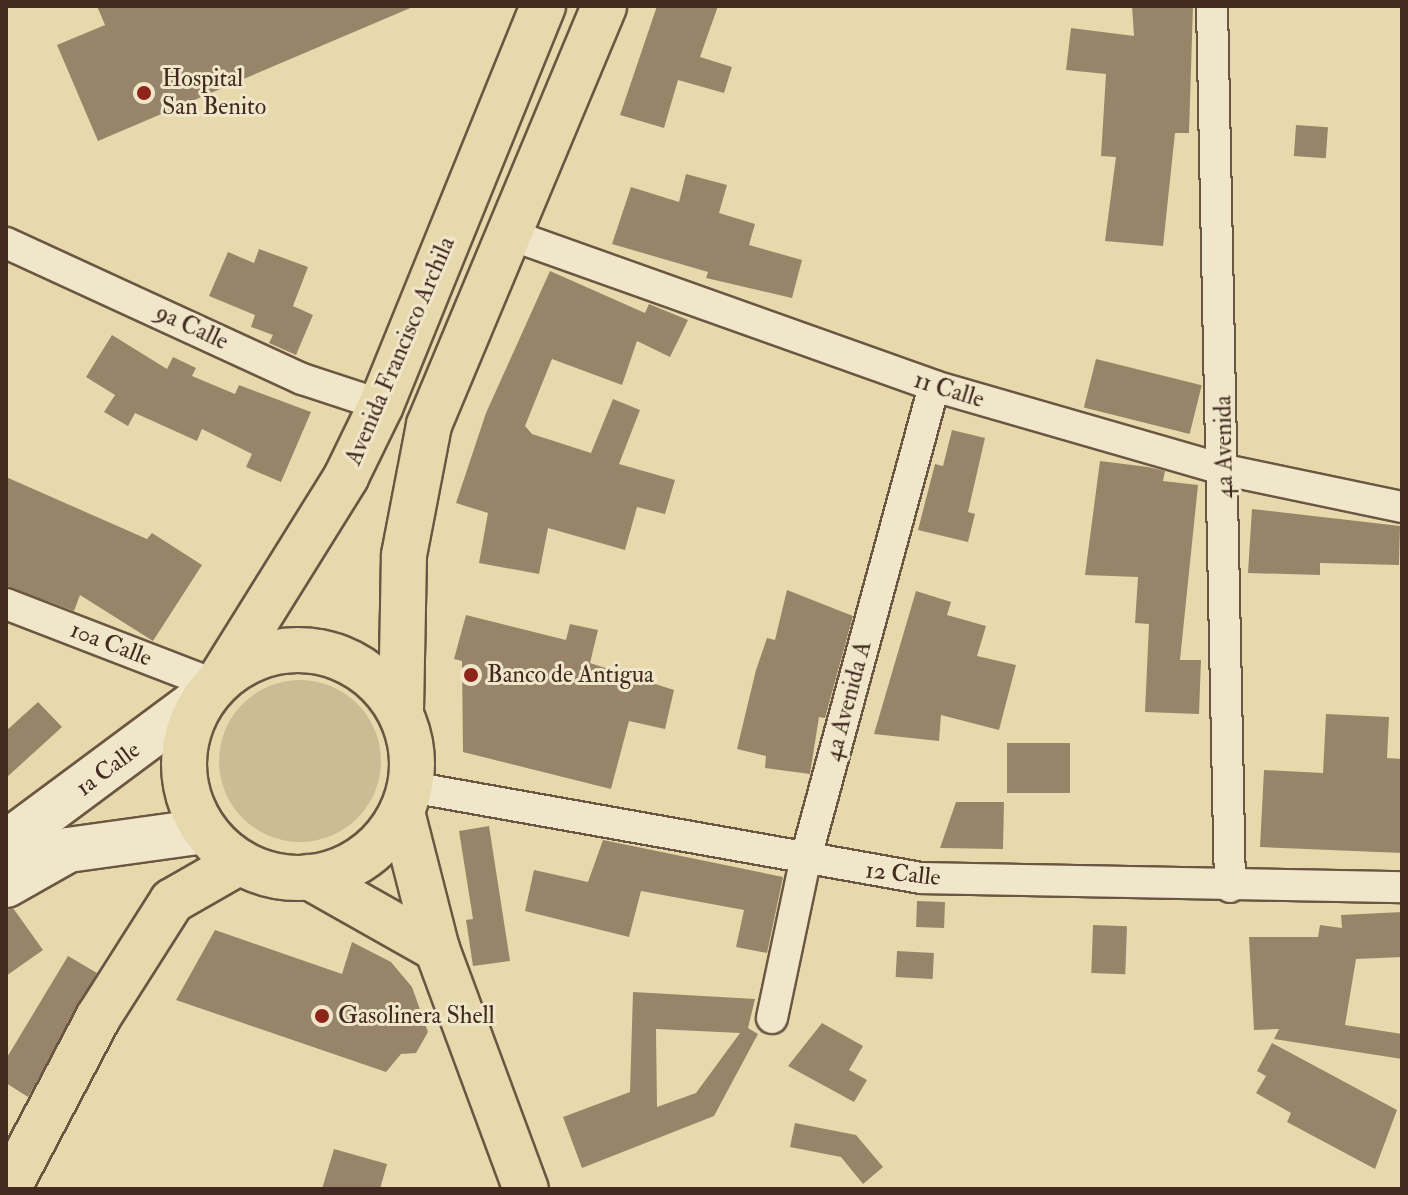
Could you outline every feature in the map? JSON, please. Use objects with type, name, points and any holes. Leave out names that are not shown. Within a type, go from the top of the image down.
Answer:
[{"type":"main road","name":"Avenida Francisco Archila","points":[[215,685],[346,477],[381,405],[543,6]]},
{"type":"main road","points":[[401,711],[404,555],[420,457],[508,234],[604,6]]},
{"type":"main road","points":[[437,949],[309,877],[261,872],[240,862],[205,831],[184,776],[193,718],[215,685],[244,662],[288,649],[333,654],[373,676],[401,711],[410,736],[406,800],[437,949],[526,1189]]},
{"type":"main road","name":"1a Calle","points":[[6,843],[215,685]]},
{"type":"main road","points":[[309,877],[364,857],[406,800]]},
{"type":"main road","points":[[6,885],[68,850],[205,831]]},
{"type":"main road","points":[[8,1189],[99,1016],[172,901],[240,862]]},
{"type":"street","name":"4a Avenida","points":[[1212,6],[1225,470],[1230,887]]},
{"type":"street","name":"11 Calle","points":[[508,234],[934,386],[1225,470],[1402,507]]},
{"type":"street","name":"9a Calle","points":[[6,243],[302,379],[381,405]]},
{"type":"street","name":"4a Avenida A","points":[[772,1018],[805,861],[934,386]]},
{"type":"street","name":"10a Calle","points":[[6,604],[215,685]]},
{"type":"street","name":"12 Calle","points":[[406,800],[921,878],[1230,887],[1402,887]]},
{"type":"shaded area","points":[[300,680],[331,686],[357,704],[375,730],[381,761],[375,792],[357,818],[331,836],[300,842],[269,836],[243,818],[225,792],[219,761],[225,730],[243,704],[269,686]]},
{"type":"building","name":"Hospital San Benito","points":[[97,6],[415,6],[98,141],[57,45],[105,25]]},
{"type":"building","points":[[657,6],[718,6],[700,57],[732,67],[724,93],[678,80],[664,128],[620,115]]},
{"type":"building","points":[[1132,6],[1193,6],[1189,133],[1175,133],[1163,246],[1105,241],[1116,157],[1101,156],[1106,74],[1066,70],[1071,28],[1134,36]]},
{"type":"building","points":[[1296,125],[1328,127],[1326,158],[1294,156]]},
{"type":"building","points":[[686,174],[727,185],[719,213],[755,224],[749,245],[802,260],[792,298],[706,278],[708,272],[612,244],[631,187],[679,202]]},
{"type":"building","points":[[259,249],[308,267],[293,306],[313,315],[296,355],[269,343],[273,335],[251,327],[255,315],[209,296],[228,252],[254,263]]},
{"type":"building","points":[[550,271],[645,313],[649,304],[688,320],[670,357],[637,341],[622,385],[552,359],[525,426],[532,434],[591,453],[613,399],[640,410],[619,464],[675,480],[665,514],[637,507],[625,550],[548,528],[539,574],[479,563],[488,513],[456,503],[486,413]]},
{"type":"building","points":[[112,335],[167,369],[173,357],[196,368],[192,376],[235,394],[239,385],[311,412],[281,482],[246,467],[252,454],[202,429],[197,441],[135,413],[128,426],[104,412],[115,395],[86,377]]},
{"type":"building","points":[[1096,359],[1202,385],[1190,434],[1084,408]]},
{"type":"building","points":[[952,430],[985,438],[968,512],[975,514],[968,542],[918,530],[935,464],[943,466]]},
{"type":"building","points":[[1100,461],[1165,471],[1163,481],[1198,485],[1180,660],[1201,660],[1199,714],[1145,712],[1149,624],[1135,623],[1138,577],[1085,575]]},
{"type":"building","points":[[6,477],[147,539],[152,533],[202,565],[153,641],[80,595],[74,611],[6,586]]},
{"type":"building","points":[[1252,509],[1400,526],[1399,565],[1320,563],[1320,575],[1248,573]]},
{"type":"building","points":[[787,590],[853,616],[825,718],[819,717],[810,774],[765,768],[766,756],[737,749],[756,670],[767,638],[775,640]]},
{"type":"building","points":[[916,591],[951,602],[947,615],[986,626],[977,656],[1016,665],[999,730],[941,715],[939,741],[874,734]]},
{"type":"building","points":[[466,615],[566,640],[570,624],[598,630],[590,663],[674,690],[665,729],[629,721],[611,789],[463,752],[462,661],[454,659]]},
{"type":"building","points":[[38,702],[62,727],[6,778],[6,731]]},
{"type":"building","points":[[1326,714],[1389,717],[1387,758],[1402,759],[1402,853],[1260,847],[1264,770],[1323,773]]},
{"type":"building","points":[[1007,743],[1070,743],[1070,793],[1007,793]]},
{"type":"building","points":[[956,802],[1004,802],[1003,849],[940,848]]},
{"type":"building","points":[[489,826],[510,961],[473,966],[466,920],[473,919],[459,831]]},
{"type":"building","points":[[603,840],[783,877],[767,953],[736,947],[744,910],[641,891],[629,937],[525,911],[534,870],[588,882]]},
{"type":"building","points":[[917,901],[945,902],[944,928],[916,927]]},
{"type":"building","points":[[13,908],[43,950],[6,976],[6,910]]},
{"type":"building","points":[[1402,912],[1402,957],[1356,959],[1345,1025],[1402,1034],[1402,1059],[1274,1039],[1279,1029],[1254,1030],[1249,937],[1318,937],[1320,925],[1342,928],[1341,915]]},
{"type":"building","points":[[1093,925],[1127,926],[1125,974],[1091,973]]},
{"type":"building","name":"Gasolinera Shell","points":[[215,930],[342,974],[352,942],[391,962],[412,987],[428,1032],[416,1053],[401,1054],[386,1072],[176,1000]]},
{"type":"building","points":[[897,951],[934,953],[933,979],[896,977]]},
{"type":"building","points":[[68,956],[97,973],[28,1097],[6,1083],[6,1059]]},
{"type":"building","points":[[633,992],[755,999],[748,1028],[758,1034],[714,1116],[582,1168],[563,1117],[630,1092]],"holes":[[[656,1029],[740,1033],[696,1093],[657,1107]]]},
{"type":"building","points":[[822,1023],[863,1046],[849,1070],[867,1080],[854,1102],[788,1066]]},
{"type":"building","points":[[1272,1043],[1397,1110],[1375,1169],[1287,1122],[1291,1113],[1256,1093],[1266,1076],[1257,1071]]},
{"type":"building","points":[[795,1123],[856,1135],[883,1167],[863,1184],[841,1157],[790,1147]]},
{"type":"building","points":[[334,1149],[387,1164],[380,1189],[322,1189]]},
{"type":"place","name":"Hospital San Benito","points":[[144,93]]},
{"type":"place","name":"Banco de Antigua","points":[[471,675]]},
{"type":"place","name":"Gasolinera Shell","points":[[322,1016]]}]
